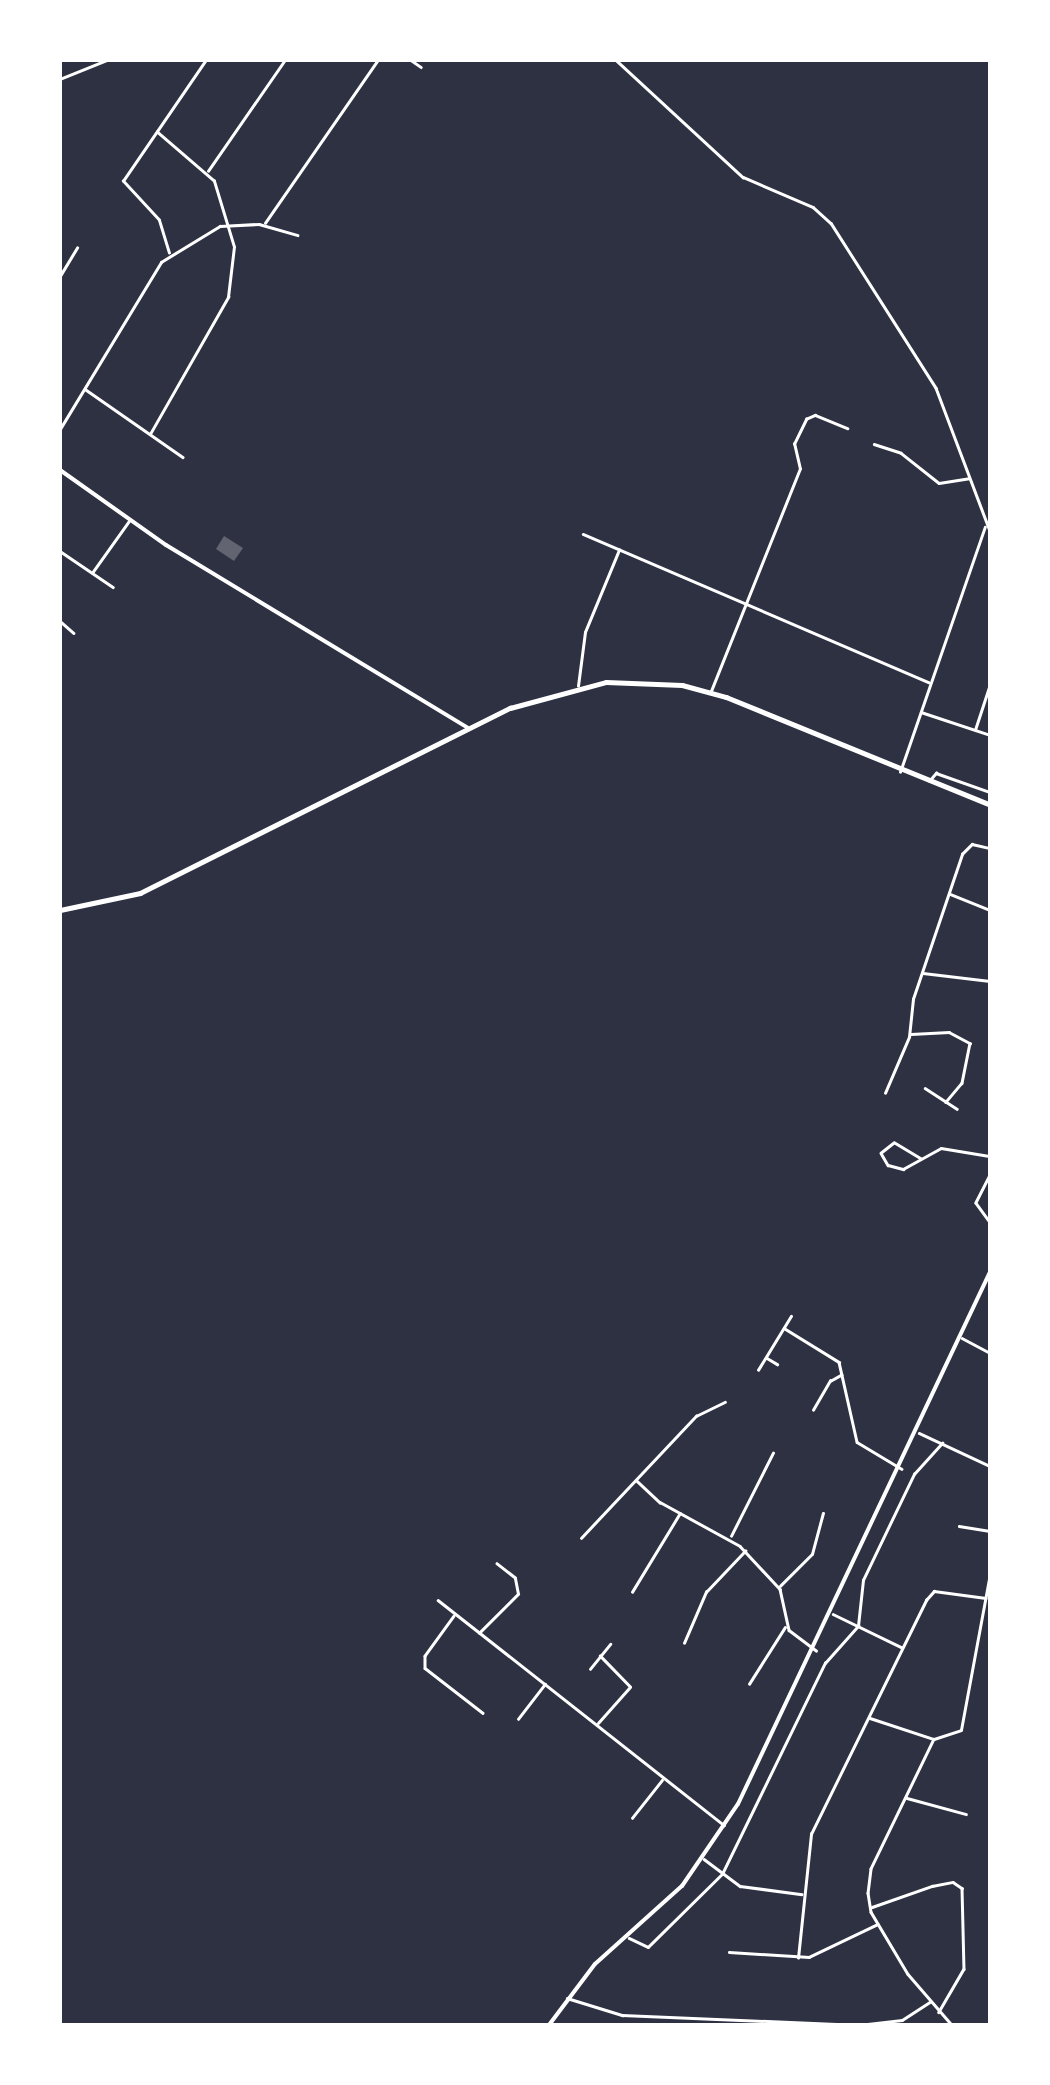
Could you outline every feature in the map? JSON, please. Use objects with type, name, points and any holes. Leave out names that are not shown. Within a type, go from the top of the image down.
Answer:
[{"type":"highway","points":[[60,910],[140,893],[468,728],[578,686],[647,681],[711,693],[990,805]]},
{"type":"street","points":[[60,79],[107,60]]},
{"type":"street","points":[[170,255],[159,220],[123,181],[206,60]]},
{"type":"street","points":[[208,173],[285,60]]},
{"type":"street","points":[[264,224],[378,60]]},
{"type":"street","points":[[411,60],[421,67]]},
{"type":"street","points":[[616,60],[743,177],[813,206],[831,223],[936,388],[990,531]]},
{"type":"street","points":[[150,434],[228,297],[234,247],[208,173],[157,132]]},
{"type":"street","points":[[60,429],[170,255],[229,226],[264,224],[297,235]]},
{"type":"street","points":[[60,276],[78,248]]},
{"type":"street","points":[[84,388],[183,457]]},
{"type":"street","points":[[711,693],[800,469],[794,444],[810,416],[847,428]]},
{"type":"street","points":[[874,444],[902,453],[939,483],[970,478]]},
{"type":"street","points":[[60,470],[130,520],[468,728]]},
{"type":"street","points":[[92,573],[130,520]]},
{"type":"street","points":[[900,772],[986,526]]},
{"type":"street","points":[[583,534],[930,682]]},
{"type":"street","points":[[578,686],[585,632],[620,549]]},
{"type":"street","points":[[60,552],[113,586]]},
{"type":"street","points":[[60,620],[74,632]]},
{"type":"street","points":[[974,730],[990,684]]},
{"type":"street","points":[[920,712],[990,734]]},
{"type":"street","points":[[928,782],[936,773],[990,792]]},
{"type":"street","points":[[886,1094],[910,1034],[921,972],[966,848],[990,848]]},
{"type":"street","points":[[950,894],[990,910]]},
{"type":"street","points":[[921,972],[990,981]]},
{"type":"street","points":[[910,1034],[948,1032],[970,1043],[962,1084],[946,1102]]},
{"type":"street","points":[[925,1088],[957,1108]]},
{"type":"street","points":[[920,1159],[894,1143],[881,1153],[895,1168],[920,1159],[940,1148],[990,1156]]},
{"type":"street","points":[[990,1175],[976,1203],[990,1222]]},
{"type":"street","points":[[548,2025],[567,1998],[702,1858],[725,1826],[816,1650],[990,1272]]},
{"type":"street","points":[[758,1370],[791,1316]]},
{"type":"street","points":[[784,1328],[835,1359],[857,1442],[902,1468]]},
{"type":"street","points":[[962,1338],[990,1353]]},
{"type":"street","points":[[766,1357],[776,1364]]},
{"type":"street","points":[[813,1410],[841,1375]]},
{"type":"street","points":[[580,1538],[696,1416],[725,1402]]},
{"type":"street","points":[[919,1433],[990,1466]]},
{"type":"street","points":[[628,1936],[648,1947],[722,1874],[824,1663],[858,1626],[863,1580],[914,1474],[942,1443]]},
{"type":"street","points":[[730,1537],[773,1454]]},
{"type":"street","points":[[636,1480],[680,1512],[730,1537],[745,1551],[779,1587],[786,1627],[816,1650]]},
{"type":"street","points":[[632,1592],[680,1512]]},
{"type":"street","points":[[779,1587],[812,1554],[823,1513]]},
{"type":"street","points":[[959,1526],[990,1531]]},
{"type":"street","points":[[684,1643],[706,1592],[745,1551]]},
{"type":"street","points":[[479,1633],[518,1594],[515,1578],[497,1564]]},
{"type":"street","points":[[868,1717],[934,1739],[947,1740],[961,1730],[990,1574]]},
{"type":"street","points":[[798,1958],[811,1834],[903,1647],[934,1591],[986,1598]]},
{"type":"street","points":[[438,1600],[725,1826]]},
{"type":"street","points":[[833,1614],[903,1647]]},
{"type":"street","points":[[455,1615],[423,1662],[484,1713]]},
{"type":"street","points":[[749,1684],[772,1639],[786,1627]]},
{"type":"street","points":[[590,1669],[610,1644]]},
{"type":"street","points":[[596,1724],[630,1686],[600,1656]]},
{"type":"street","points":[[518,1719],[545,1684]]},
{"type":"street","points":[[934,1739],[870,1869],[870,1907],[930,2002],[952,2025]]},
{"type":"street","points":[[632,1818],[664,1777]]},
{"type":"street","points":[[906,1798],[966,1814]]},
{"type":"street","points":[[702,1858],[749,1889],[803,1894]]},
{"type":"street","points":[[870,1907],[932,1886],[954,1882],[962,1888],[964,1969],[939,2012]]},
{"type":"street","points":[[729,1952],[798,1958],[827,1952],[878,1924]]},
{"type":"street","points":[[567,1998],[622,2014],[859,2025],[902,2020],[930,2002]]},
{"type":"building","points":[[224,536],[243,548],[234,561],[216,549]]}]
